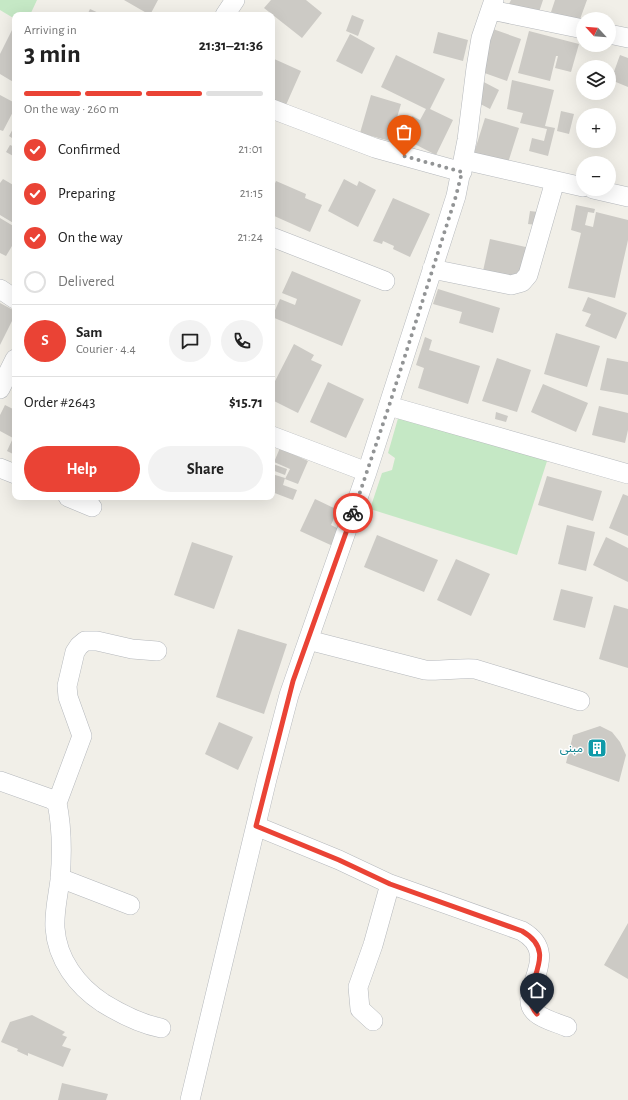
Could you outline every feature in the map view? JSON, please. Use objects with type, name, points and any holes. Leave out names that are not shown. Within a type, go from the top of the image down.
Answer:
[{"type":"street","points":[[227,12],[235,0]]},
{"type":"street","points":[[190,1100],[289,695],[389,406],[463,166],[481,38],[493,5],[576,27]]},
{"type":"street","points":[[616,35],[628,38]]},
{"type":"street","points":[[275,110],[374,148],[463,166],[576,186]]},
{"type":"street","points":[[432,269],[512,285],[522,282],[528,275],[555,181]]},
{"type":"street","points":[[616,194],[628,197]]},
{"type":"street","points":[[275,238],[384,281]]},
{"type":"street","points":[[0,289],[12,297]]},
{"type":"street","points":[[0,389],[12,365]]},
{"type":"street","points":[[389,406],[628,474]]},
{"type":"street","points":[[275,437],[367,472]]},
{"type":"street","points":[[0,468],[12,473]]},
{"type":"street","points":[[75,500],[92,507]]},
{"type":"street","points":[[308,640],[425,670],[443,671],[460,668],[475,669],[580,701]]},
{"type":"street","points":[[157,651],[132,649],[97,641],[85,641],[79,646],[76,652],[67,686],[68,697],[82,736],[57,804],[60,819],[60,878],[55,928],[57,944],[64,963],[81,985],[94,997],[138,1022],[161,1028]]},
{"type":"street","points":[[0,781],[51,799],[57,804]]},
{"type":"street","points":[[256,826],[339,860],[390,884],[522,931],[532,937],[539,947],[540,960],[531,990],[531,1006],[537,1014],[567,1027]]},
{"type":"street","points":[[60,878],[130,905]]},
{"type":"street","points":[[373,1021],[360,1009],[358,987],[373,945],[390,884]]},
{"type":"green space","points":[[0,0],[37,0],[31,12],[12,12],[12,17],[0,10]]},
{"type":"green space","points":[[399,415],[548,458],[517,555],[370,509],[382,473],[392,470],[395,458],[388,453]]},
{"type":"building","points":[[124,0],[158,0],[152,12],[145,12]]},
{"type":"building","points":[[271,0],[306,0],[322,13],[302,38],[275,17],[275,12],[269,12],[264,8]]},
{"type":"building","points":[[511,0],[543,0],[538,15],[509,4]]},
{"type":"building","points":[[555,0],[587,0],[583,12],[576,12],[576,21],[551,12]]},
{"type":"building","points":[[90,9],[96,12],[88,12]]},
{"type":"building","points":[[352,15],[364,20],[358,36],[346,31]]},
{"type":"building","points":[[490,28],[521,39],[507,81],[476,70]]},
{"type":"building","points":[[12,30],[12,81],[0,74],[0,54]]},
{"type":"building","points":[[529,31],[576,43],[577,52],[571,72],[555,68],[558,56],[556,56],[550,81],[518,73]]},
{"type":"building","points":[[438,32],[468,40],[463,61],[433,53]]},
{"type":"building","points":[[350,34],[375,48],[362,74],[336,61]]},
{"type":"building","points":[[396,55],[445,79],[430,109],[453,120],[436,155],[401,137],[412,116],[420,120],[426,109],[381,87]]},
{"type":"building","points":[[620,55],[628,58],[628,87],[616,82],[616,66]]},
{"type":"building","points":[[275,59],[301,71],[282,114],[275,111]]},
{"type":"building","points":[[478,79],[499,90],[490,109],[469,98]]},
{"type":"building","points":[[512,80],[554,90],[545,126],[555,128],[548,156],[529,151],[532,138],[544,141],[547,129],[520,123],[523,113],[507,109]]},
{"type":"building","points":[[0,95],[12,101],[12,114],[3,131],[0,130]]},
{"type":"building","points":[[371,95],[401,104],[390,141],[360,133]]},
{"type":"building","points":[[561,111],[574,114],[569,134],[557,131]]},
{"type":"building","points":[[485,118],[519,128],[507,166],[473,156]]},
{"type":"building","points":[[12,130],[12,138],[9,136]]},
{"type":"building","points":[[10,145],[12,146],[12,155],[6,152]]},
{"type":"building","points":[[3,179],[12,184],[12,222],[0,215],[0,183]]},
{"type":"building","points":[[344,179],[357,186],[359,181],[376,190],[358,227],[328,211]]},
{"type":"building","points":[[276,181],[306,194],[305,198],[322,205],[310,232],[275,216]]},
{"type":"building","points":[[393,198],[430,214],[410,257],[393,249],[394,246],[383,241],[382,244],[373,241]]},
{"type":"building","points":[[576,205],[595,209],[594,213],[588,212],[585,225],[593,227],[596,212],[628,220],[628,240],[615,298],[568,288],[581,233],[571,230]]},
{"type":"building","points":[[530,211],[538,212],[536,225],[528,224]]},
{"type":"building","points":[[0,218],[12,225],[12,246],[6,256],[0,253]]},
{"type":"building","points":[[490,239],[530,248],[523,280],[483,271]]},
{"type":"building","points":[[292,271],[361,300],[342,346],[275,318],[275,310],[280,299],[295,305],[297,299],[282,293]]},
{"type":"building","points":[[438,289],[500,308],[493,333],[459,323],[462,312],[433,304]]},
{"type":"building","points":[[588,297],[627,313],[616,339],[585,326],[591,314],[582,311]]},
{"type":"building","points":[[0,303],[12,309],[12,321],[0,345]]},
{"type":"building","points":[[556,333],[600,346],[587,387],[544,374]]},
{"type":"building","points":[[425,337],[432,340],[429,350],[480,366],[468,404],[418,388],[424,368],[416,365]]},
{"type":"building","points":[[294,344],[314,355],[311,360],[322,365],[298,413],[275,402],[275,381]]},
{"type":"building","points":[[497,358],[531,370],[517,412],[482,401]]},
{"type":"building","points":[[607,358],[628,362],[628,395],[600,390]]},
{"type":"building","points":[[328,382],[364,399],[346,438],[310,422]]},
{"type":"building","points":[[543,384],[588,403],[576,432],[531,412]]},
{"type":"building","points":[[5,405],[12,408],[12,437],[0,431],[0,415]]},
{"type":"building","points":[[599,406],[628,413],[628,430],[625,443],[592,435]]},
{"type":"building","points":[[496,412],[508,416],[506,422],[495,419]]},
{"type":"building","points":[[12,440],[12,454],[7,451]]},
{"type":"building","points":[[280,448],[308,461],[298,484],[285,479],[290,469],[275,462]]},
{"type":"building","points":[[275,465],[287,469],[285,475],[275,471]]},
{"type":"building","points":[[275,475],[285,478],[283,485],[297,490],[293,500],[275,493]]},
{"type":"building","points":[[547,476],[602,491],[593,521],[538,505]]},
{"type":"building","points":[[623,494],[628,496],[628,536],[609,528]]},
{"type":"building","points":[[315,499],[338,510],[331,525],[343,531],[335,547],[300,531]]},
{"type":"building","points":[[567,525],[595,532],[586,571],[558,564]]},
{"type":"building","points":[[377,535],[438,560],[424,592],[364,567]]},
{"type":"building","points":[[606,537],[628,548],[628,582],[593,565]]},
{"type":"building","points":[[192,542],[233,556],[214,609],[174,595]]},
{"type":"building","points":[[456,559],[490,574],[471,616],[437,600]]},
{"type":"building","points":[[561,589],[593,597],[585,628],[553,620]]},
{"type":"building","points":[[614,605],[628,609],[628,668],[599,659]]},
{"type":"building","points":[[238,629],[287,644],[264,714],[216,697]]},
{"type":"building","points":[[219,722],[253,737],[238,770],[205,754]]},
{"type":"building","name":"مبنى","points":[[600,726],[612,732],[620,742],[626,755],[619,782],[566,763],[573,735]]},
{"type":"building","points":[[628,923],[628,979],[604,965]]},
{"type":"building","points":[[32,1015],[65,1032],[62,1035],[67,1037],[62,1046],[71,1049],[63,1067],[28,1053],[28,1056],[17,1051],[18,1049],[1,1042],[10,1022]]},
{"type":"building","points":[[62,1083],[108,1094],[106,1100],[58,1100]]},
{"type":"way so far","points":[[353,513],[389,406],[456,196],[462,172],[404,156]]},
{"type":"place","name":"مبنى","points":[[597,748]]},
{"type":"route","points":[[353,513],[293,681],[256,826],[339,860],[368,875],[390,884],[522,931],[532,937],[539,947],[540,960],[531,990],[531,1006],[537,1014]]}]
